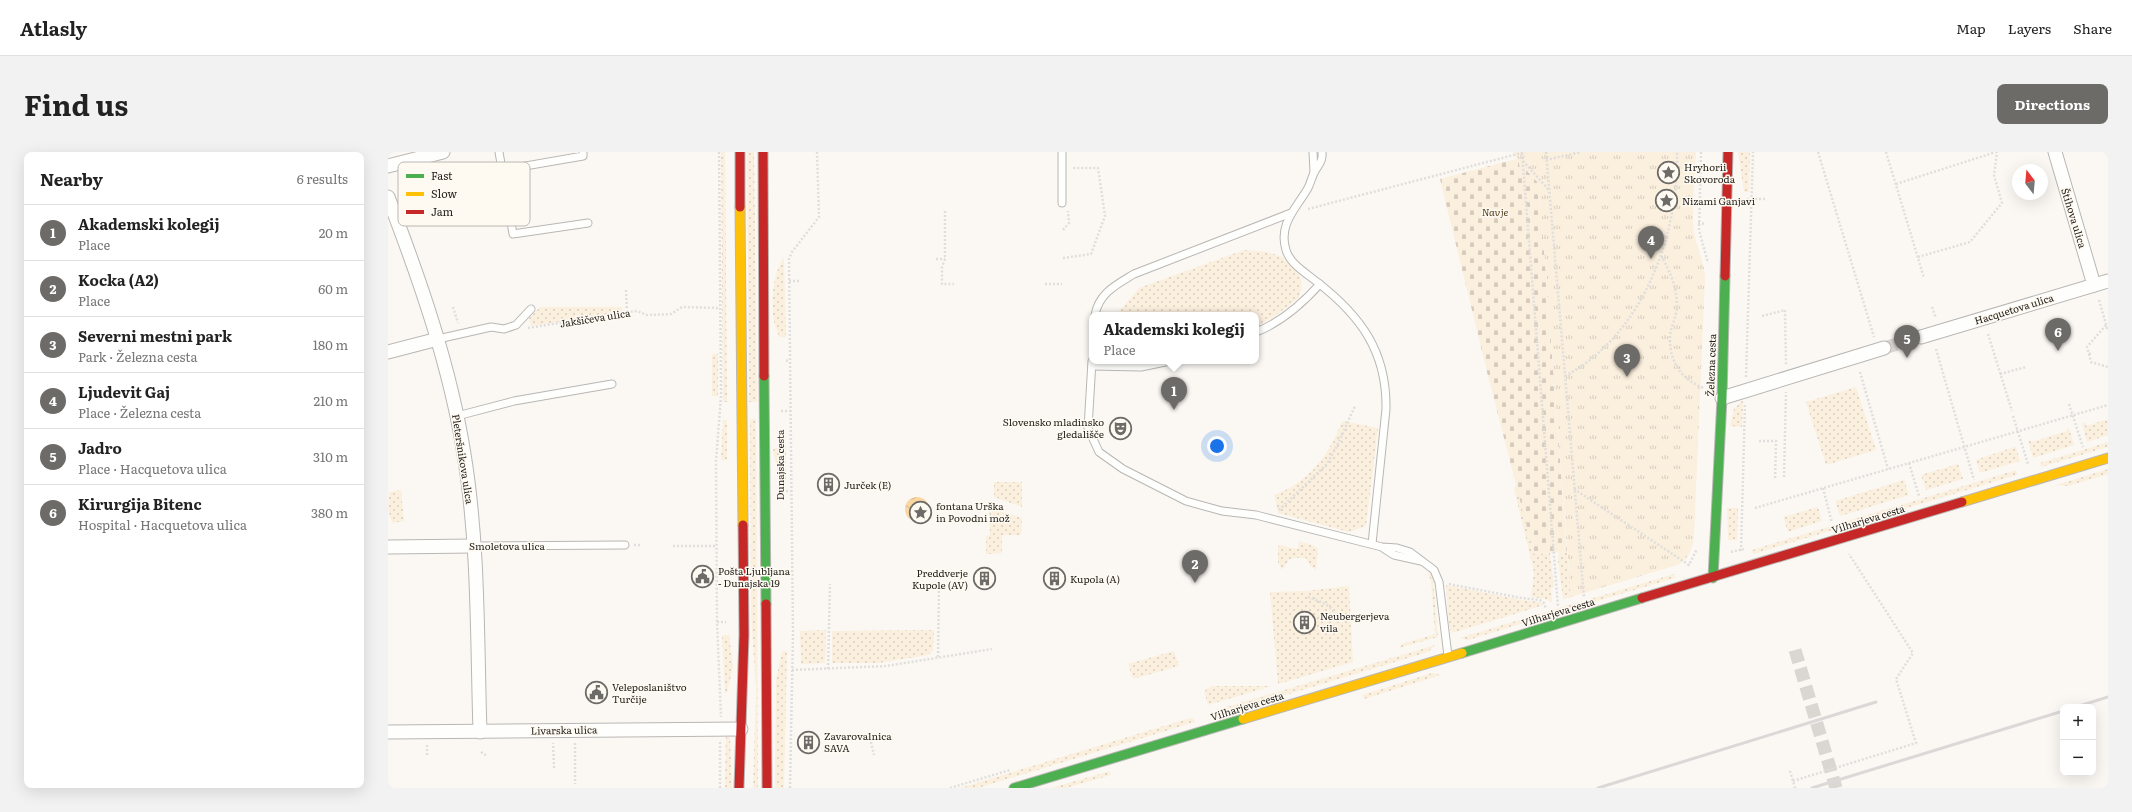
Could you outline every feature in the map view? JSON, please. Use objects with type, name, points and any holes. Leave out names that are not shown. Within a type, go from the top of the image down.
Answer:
[{"type":"main road","points":[[739,788],[744,619],[740,152]]},
{"type":"main road","name":"Dunajska cesta","points":[[763,152],[766,788]]},
{"type":"main road","name":"Železna cesta","points":[[1713,578],[1722,398],[1728,152]]},
{"type":"main road","name":"Vilharjeva cesta","points":[[1014,788],[2108,458]]},
{"type":"street","points":[[404,162],[443,152]]},
{"type":"street","name":"Štihova ulica","points":[[2055,152],[2094,285]]},
{"type":"street","points":[[388,166],[398,163]]},
{"type":"street","name":"Pleteršnikova ulica","points":[[388,197],[398,225]]},
{"type":"street","name":"Pleteršnikova ulica","points":[[398,226],[438,339],[457,416],[465,461],[475,546],[480,732]]},
{"type":"street","name":"Hacquetova ulica","points":[[1921,337],[2108,281]]},
{"type":"street","points":[[388,352],[438,339]]},
{"type":"street","points":[[1722,398],[1884,348]]},
{"type":"street","name":"Smoletova ulica","points":[[388,547],[475,546]]},
{"type":"street","name":"Livarska ulica","points":[[388,732],[741,729]]},
{"type":"lane","points":[[499,152],[501,162]]},
{"type":"lane","points":[[530,165],[583,156],[583,152]]},
{"type":"lane","points":[[1062,152],[1062,203]]},
{"type":"lane","points":[[1313,152],[1314,172]]},
{"type":"lane","points":[[1322,152],[1322,162],[1314,172],[1309,186],[1284,228],[1286,251],[1292,261],[1342,302],[1354,314],[1372,344],[1385,379],[1386,409],[1372,544]]},
{"type":"lane","points":[[1096,312],[1097,304],[1110,288],[1134,274],[1292,213]]},
{"type":"lane","points":[[512,226],[513,234],[588,223]]},
{"type":"lane","points":[[1259,330],[1281,319],[1303,302],[1320,284]]},
{"type":"lane","points":[[438,339],[491,327],[504,329],[516,325],[531,309]]},
{"type":"lane","points":[[1156,364],[1141,367],[1092,364],[1088,428],[1099,452],[1135,476],[1186,501],[1222,511],[1273,519],[1382,547],[1397,548],[1410,552],[1434,570],[1439,582],[1448,656]]},
{"type":"lane","points":[[457,416],[514,401],[612,384]]},
{"type":"lane","name":"Smoletova ulica","points":[[475,546],[626,546]]},
{"type":"path","points":[[719,152],[720,396],[716,461],[717,622],[721,724]]},
{"type":"path","name":"Dunajska cesta","points":[[790,788],[792,670],[790,255],[819,217],[817,152]]},
{"type":"path","points":[[1292,213],[1524,152],[1523,160],[1558,606]]},
{"type":"path","points":[[1546,152],[1584,598]]},
{"type":"path","points":[[1546,160],[1581,152]]},
{"type":"path","points":[[1565,376],[1578,370],[1612,339],[1643,296],[1661,256],[1674,206],[1677,152]]},
{"type":"path","points":[[1701,152],[1698,223],[1701,242],[1709,268]]},
{"type":"path","points":[[1740,550],[1753,152]]},
{"type":"path","points":[[1818,152],[1874,337]]},
{"type":"path","points":[[1886,152],[1924,278]]},
{"type":"path","points":[[1896,184],[1996,152],[1994,175],[2002,203],[1970,242],[1918,257]]},
{"type":"path","points":[[1523,160],[1549,191]]},
{"type":"path","points":[[1063,258],[1091,254],[1105,216],[1098,168],[1074,168]]},
{"type":"path","points":[[1746,199],[1765,199]]},
{"type":"path","points":[[945,211],[945,259],[942,267],[942,284],[954,284]]},
{"type":"path","points":[[1063,230],[1069,223],[1069,214]]},
{"type":"path","points":[[1698,223],[1705,224]]},
{"type":"path","points":[[1661,256],[1669,269],[1676,294],[1677,307],[1670,335],[1673,359],[1684,377],[1704,388]]},
{"type":"path","points":[[936,259],[945,259]]},
{"type":"path","points":[[789,281],[800,281]]},
{"type":"path","points":[[1044,284],[1062,284]]},
{"type":"path","points":[[626,290],[627,312]]},
{"type":"path","points":[[2099,300],[2108,331]]},
{"type":"path","points":[[453,306],[458,325]]},
{"type":"path","name":"Jakšičeva ulica","points":[[516,325],[528,328],[637,311],[647,315],[671,314],[682,307],[720,308]]},
{"type":"path","points":[[1932,307],[1936,318]]},
{"type":"path","points":[[1762,316],[1785,310],[1786,378],[1784,477]]},
{"type":"path","points":[[2106,325],[2086,349],[2091,362],[2108,367]]},
{"type":"path","points":[[1988,334],[2012,411]]},
{"type":"path","points":[[1936,349],[1963,447],[1974,480]]},
{"type":"path","points":[[2089,354],[2093,352]]},
{"type":"path","points":[[786,361],[790,360]]},
{"type":"path","points":[[2000,374],[2026,367]]},
{"type":"path","points":[[1860,372],[1888,469]]},
{"type":"path","name":"Železna cesta","points":[[1704,395],[1705,381]]},
{"type":"path","points":[[2069,404],[2083,447]]},
{"type":"path","points":[[1756,508],[2108,405]]},
{"type":"path","points":[[1273,519],[1283,505],[1327,464],[1355,406]]},
{"type":"path","points":[[2013,416],[2028,464]]},
{"type":"path","points":[[1759,441],[1776,442],[1775,480]]},
{"type":"path","points":[[1909,463],[1919,496]]},
{"type":"path","points":[[1823,488],[1832,523]]},
{"type":"path","points":[[1574,489],[1689,565],[1698,547]]},
{"type":"path","points":[[780,491],[791,491]]},
{"type":"path","points":[[673,546],[717,546]]},
{"type":"path","points":[[1793,781],[1916,743],[1896,679],[1913,654],[1847,550]]},
{"type":"path","points":[[1439,582],[1540,600],[1544,603],[1546,609]]},
{"type":"path","points":[[828,669],[830,584]]},
{"type":"path","points":[[938,657],[939,584]]},
{"type":"path","points":[[1308,597],[1325,603],[1333,610],[1338,622]]},
{"type":"path","points":[[717,622],[727,622]]},
{"type":"path","points":[[792,670],[886,666],[992,649]]},
{"type":"path","points":[[870,738],[874,755]]},
{"type":"path","points":[[720,741],[720,788]]},
{"type":"path","points":[[553,744],[553,767]]},
{"type":"path","points":[[575,744],[575,784]]},
{"type":"path","points":[[427,745],[427,756]]},
{"type":"path","points":[[481,752],[487,756]]},
{"type":"path","points":[[1790,771],[1795,788]]},
{"type":"green space","points":[[721,152],[725,152],[727,402],[723,402]]},
{"type":"green space","points":[[747,152],[754,152],[757,402],[749,402]]},
{"type":"green space","points":[[1513,152],[1696,152],[1693,223],[1695,239],[1704,267],[1705,279],[1694,537],[1692,546],[1687,557],[1677,565],[1571,597],[1539,184],[1527,170],[1520,171],[1519,163]]},
{"type":"green space","points":[[1738,152],[1750,152],[1749,192],[1744,192]]},
{"type":"green space","name":"Navje","points":[[1516,159],[1539,184],[1567,552],[1534,554],[1488,376],[1440,179]]},
{"type":"green space","points":[[1244,250],[1268,252],[1282,257],[1300,276],[1302,286],[1299,298],[1273,317],[1259,324],[1259,312],[1119,312],[1139,288]]},
{"type":"green space","points":[[784,257],[786,337],[779,337],[774,322],[773,288],[777,272]]},
{"type":"green space","points":[[540,307],[622,307],[622,312],[531,326],[529,318]]},
{"type":"green space","points":[[712,354],[718,354],[718,396],[712,396]]},
{"type":"green space","points":[[1856,387],[1876,450],[1826,465],[1806,402]]},
{"type":"green space","points":[[1743,400],[1742,427],[1730,426],[1734,409]]},
{"type":"green space","points":[[750,419],[756,419],[758,788],[753,788],[756,689],[751,615]]},
{"type":"green space","points":[[2108,419],[2108,435],[2087,442],[2082,423],[2085,423],[2086,426]]},
{"type":"green space","points":[[723,420],[727,420],[727,460],[721,460]]},
{"type":"green space","points":[[1342,421],[1378,428],[1366,526],[1349,532],[1278,513],[1274,495],[1297,483],[1316,466],[1331,445]]},
{"type":"green space","points":[[2067,428],[2069,428],[2074,445],[2033,458],[2028,441],[2030,440],[2031,442],[2067,431]]},
{"type":"green space","points":[[2108,442],[2108,447],[2041,467],[2040,463]]},
{"type":"green space","points":[[786,446],[786,483],[780,483],[773,449]]},
{"type":"green space","points":[[2016,447],[2020,461],[1980,473],[1976,460]]},
{"type":"green space","points":[[1958,464],[1963,479],[1926,490],[1921,475]]},
{"type":"green space","points":[[2108,469],[2108,474],[2068,486],[2056,485]]},
{"type":"green space","points":[[2016,470],[2017,475],[1753,554],[1752,550]]},
{"type":"green space","points":[[1904,480],[1909,495],[1840,516],[1835,501]]},
{"type":"green space","points":[[994,482],[1022,482],[1022,507],[994,497]]},
{"type":"green space","points":[[1516,484],[1534,554],[1550,553],[1554,587],[1551,588],[1552,602],[1545,599],[1531,597],[1534,572],[1514,489]]},
{"type":"green space","points":[[401,490],[404,521],[392,523],[388,509],[389,492]]},
{"type":"green space","points":[[1818,507],[1822,521],[1788,532],[1783,517]]},
{"type":"green space","points":[[989,508],[1022,518],[1021,535],[1002,535],[1002,553],[986,554],[986,536],[990,535]]},
{"type":"green space","points":[[1727,508],[1738,508],[1737,540],[1728,540]]},
{"type":"green space","points":[[1299,541],[1315,546],[1318,549],[1316,570],[1310,566],[1306,558],[1293,558],[1289,560],[1282,570],[1278,562],[1278,546],[1283,545],[1298,549]]},
{"type":"green space","points":[[1567,552],[1571,597],[1563,599],[1558,560],[1559,553]]},
{"type":"green space","points":[[1428,572],[1433,577],[1438,637],[1399,648],[1402,644],[1435,634],[1431,580]]},
{"type":"green space","points":[[1674,574],[1675,578],[1590,603],[1590,599]]},
{"type":"green space","points":[[1446,585],[1521,600],[1540,602],[1544,605],[1452,633],[1449,626]]},
{"type":"green space","points":[[1349,586],[1353,662],[1278,684],[1270,592],[1305,591]]},
{"type":"green space","points":[[1579,602],[1579,606],[1468,640],[1459,638]]},
{"type":"green space","points":[[826,630],[825,663],[801,664],[800,631]]},
{"type":"green space","points":[[934,630],[933,651],[928,655],[879,663],[832,663],[832,631]]},
{"type":"green space","points":[[722,635],[729,635],[733,666],[727,693],[725,693]]},
{"type":"green space","points":[[1435,645],[1428,652],[1219,715],[1217,710]]},
{"type":"green space","points":[[782,651],[787,651],[784,788],[775,788],[776,680]]},
{"type":"green space","points":[[1174,651],[1179,666],[1133,679],[1128,664]]},
{"type":"green space","points":[[1432,673],[1441,675],[1364,699],[1362,695]]},
{"type":"green space","points":[[1212,686],[1272,686],[1208,705],[1204,691]]},
{"type":"green space","points":[[1190,718],[1194,719],[1195,722],[978,788],[960,788]]},
{"type":"green space","points":[[726,735],[730,738],[732,788],[725,788]]},
{"type":"green space","points":[[1110,771],[1111,775],[1066,788],[1051,788]]},
{"type":"water","points":[[917,497],[926,500],[929,509],[926,518],[917,521],[908,518],[905,509],[908,500]]},
{"type":"tunnel","points":[[1884,348],[1921,337]]},
{"type":"tunnel","points":[[1795,650],[1836,788]]},
{"type":"railway","points":[[2086,704],[2108,697]]},
{"type":"railway","points":[[1598,788],[1876,702]]},
{"type":"railway","points":[[1812,788],[2060,712]]},
{"type":"traffic: fast","points":[[1713,578],[1722,398],[1725,276]]},
{"type":"traffic: fast","points":[[764,376],[766,604]]},
{"type":"traffic: fast","points":[[1462,653],[1642,598]]},
{"type":"traffic: fast","points":[[1014,788],[1243,719]]},
{"type":"traffic: slow","points":[[740,207],[743,525]]},
{"type":"traffic: slow","points":[[1962,502],[2108,458]]},
{"type":"traffic: slow","points":[[1243,719],[1462,653]]},
{"type":"traffic: jam","points":[[740,152],[740,207]]},
{"type":"traffic: jam","points":[[763,152],[764,376]]},
{"type":"traffic: jam","points":[[1725,276],[1728,152]]},
{"type":"traffic: jam","points":[[1642,598],[1962,502]]},
{"type":"traffic: jam","points":[[739,788],[744,635],[743,525]]},
{"type":"traffic: jam","points":[[766,604],[767,788]]},
{"type":"place","name":"Hryhorii Skovoroda","points":[[1669,173]]},
{"type":"place","name":"Nizami Ganjavi","points":[[1666,201]]},
{"type":"place","name":"Ljudevit Gaj","points":[[1651,259]]},
{"type":"place","name":"Kirurgija Bitenc","points":[[2058,351]]},
{"type":"place","name":"Jadro","points":[[1907,358]]},
{"type":"place","name":"Severni mestni park","points":[[1627,377]]},
{"type":"place","name":"Akademski kolegij","points":[[1174,410]]},
{"type":"place","name":"Slovensko mladinsko gledališče","points":[[1120,428]]},
{"type":"place","name":"Jurček (E)","points":[[829,485]]},
{"type":"place","name":"fontana Urška in Povodni mož","points":[[921,512]]},
{"type":"place","name":"Pošta Ljubljana - Dunajska 19","points":[[703,577]]},
{"type":"place","name":"Preddverje Kupole (AV)","points":[[984,579]]},
{"type":"place","name":"Kupola (A)","points":[[1055,579]]},
{"type":"place","name":"Kocka (A2)","points":[[1195,583]]},
{"type":"place","name":"Neubergerjeva vila","points":[[1305,622]]},
{"type":"place","name":"Veleposlaništvo Turčije","points":[[597,693]]},
{"type":"place","name":"Zavarovalnica SAVA","points":[[809,742]]}]
